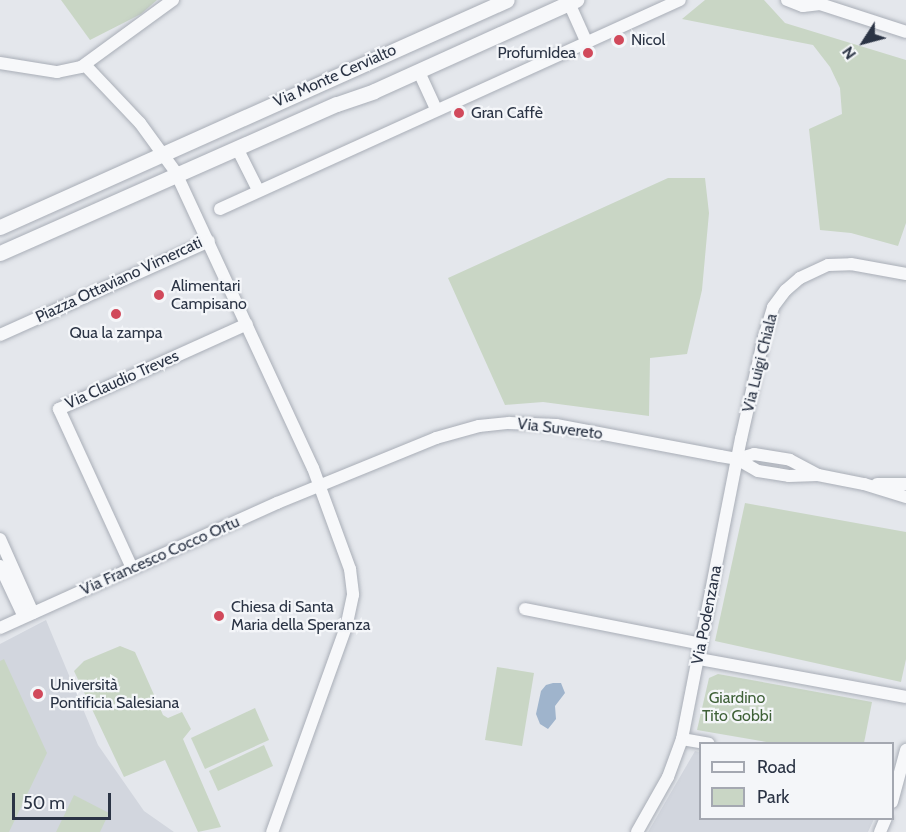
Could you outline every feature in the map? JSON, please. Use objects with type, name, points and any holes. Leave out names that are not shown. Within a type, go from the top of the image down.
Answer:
[{"type":"street","points":[[0,63],[57,72],[85,65],[173,0]]},
{"type":"street","name":"Via Monte Cervialto","points":[[164,154],[507,0]]},
{"type":"street","points":[[220,208],[680,0]]},
{"type":"street","points":[[787,0],[803,6],[818,1],[906,32]]},
{"type":"street","name":"Via Monte Cervialto","points":[[177,175],[419,72],[572,2],[586,41]]},
{"type":"street","name":"Piazza Ottaviano Vimercati","points":[[0,335],[208,241],[177,175],[164,154],[131,112],[85,65]]},
{"type":"street","name":"Via Monte Cervialto","points":[[419,72],[436,109]]},
{"type":"street","points":[[237,148],[258,190]]},
{"type":"street","points":[[0,227],[164,154]]},
{"type":"street","points":[[0,253],[177,175]]},
{"type":"street","points":[[208,241],[321,486],[346,554],[353,595],[342,639],[272,832]]},
{"type":"street","name":"Via Luigi Chiala","points":[[737,459],[766,327],[776,304],[786,290],[806,274],[834,264],[851,264],[906,274]]},
{"type":"street","name":"Via Claudio Treves","points":[[132,568],[59,409],[247,324]]},
{"type":"street","name":"Via Suvereto","points":[[321,486],[450,433],[509,423],[556,425],[737,459],[754,454],[790,460],[818,474],[864,484],[906,497]]},
{"type":"street","name":"Via Podenzana","points":[[637,832],[668,777],[682,739],[737,459]]},
{"type":"street","name":"Via Suvereto","points":[[864,484],[906,484]]},
{"type":"street","name":"Via Francesco Cocco Ortu","points":[[0,628],[267,507],[321,486]]},
{"type":"street","points":[[0,539],[28,615]]},
{"type":"street","points":[[0,566],[28,615]]},
{"type":"street","points":[[525,609],[702,644]]},
{"type":"street","points":[[699,659],[906,697]]},
{"type":"street","points":[[682,739],[699,742]]},
{"type":"street","points":[[894,796],[906,750]]},
{"type":"shaded area","name":"Università Pontificia Salesiana","points":[[46,620],[98,745],[144,811],[174,832],[0,832],[0,644]]},
{"type":"shaded area","points":[[695,751],[699,752],[699,820],[874,820],[868,832],[648,832]]},
{"type":"green space","points":[[61,0],[157,0],[141,14],[90,40]]},
{"type":"green space","points":[[705,0],[764,0],[785,23],[906,60],[906,223],[898,246],[851,233],[820,230],[809,129],[842,114],[840,88],[830,67],[813,45],[682,19]]},
{"type":"green space","points":[[668,178],[705,178],[709,213],[702,290],[687,354],[650,358],[649,416],[543,402],[505,405],[448,278]]},
{"type":"green space","points":[[745,503],[906,532],[906,659],[901,682],[715,641]]},
{"type":"green space","points":[[120,646],[135,652],[163,715],[168,718],[182,712],[191,729],[183,739],[221,827],[198,832],[165,760],[124,777],[74,671],[84,661]]},
{"type":"green space","points":[[4,659],[47,753],[9,832],[0,832],[0,661]]},
{"type":"green space","points":[[497,667],[534,673],[522,746],[485,740]]},
{"type":"green space","name":"Giardino Tito Gobbi","points":[[718,674],[872,702],[864,742],[766,742],[697,730],[709,678]]},
{"type":"green space","points":[[255,708],[269,740],[205,769],[191,738]]},
{"type":"green space","points":[[264,745],[273,766],[218,791],[209,771]]},
{"type":"green space","points":[[74,795],[109,813],[100,832],[56,832]]},
{"type":"water","points":[[561,683],[565,693],[555,706],[556,719],[548,729],[540,724],[536,714],[541,691],[546,685]]},
{"type":"place","name":"Nicol","points":[[619,40]]},
{"type":"place","name":"ProfumIdea","points":[[588,53]]},
{"type":"place","name":"Gran Caffè","points":[[459,113]]},
{"type":"place","name":"Alimentari Campisano","points":[[159,295]]},
{"type":"place","name":"Qua la zampa","points":[[116,314]]},
{"type":"place","name":"Chiesa di Santa Maria della Speranza","points":[[219,616]]},
{"type":"place","name":"Università Pontificia Salesiana","points":[[38,694]]}]
